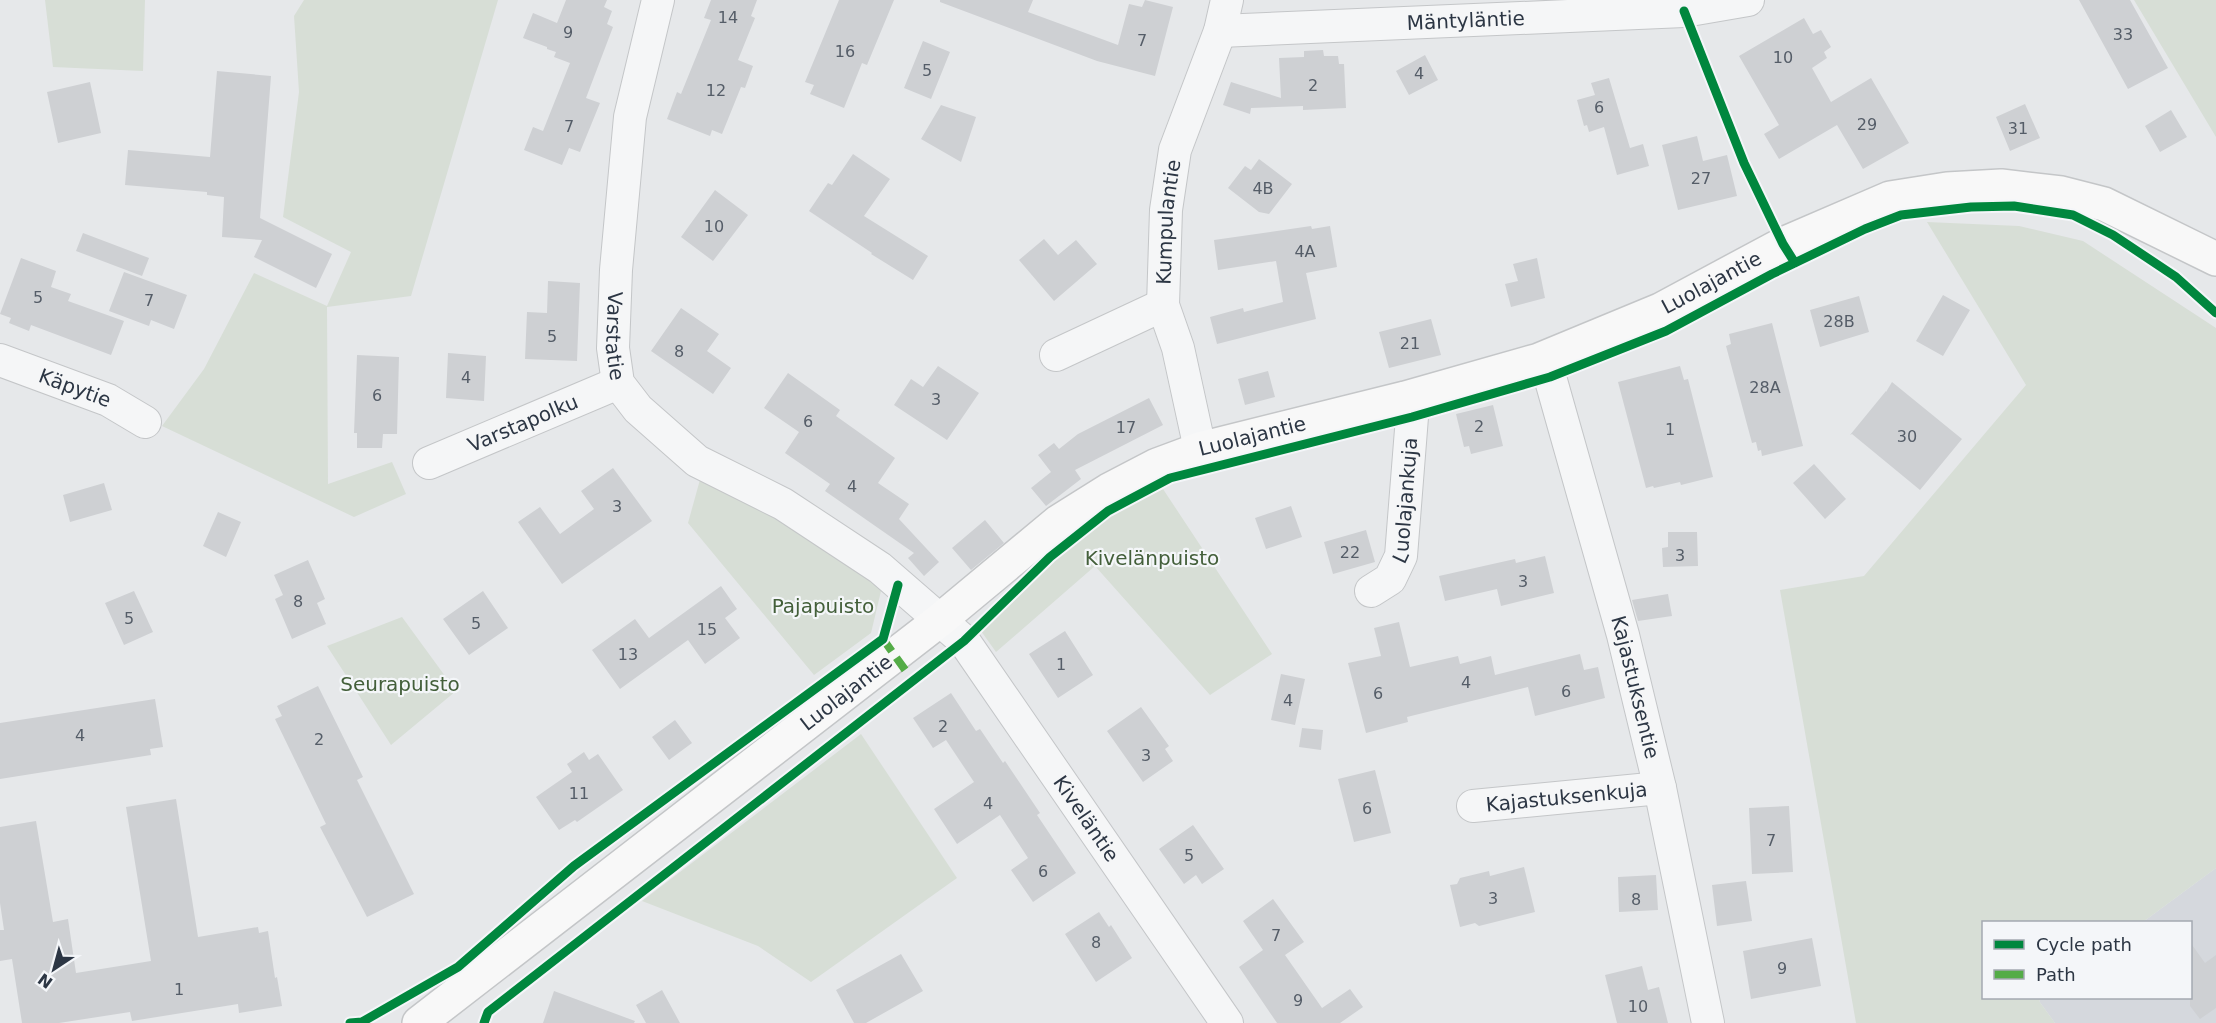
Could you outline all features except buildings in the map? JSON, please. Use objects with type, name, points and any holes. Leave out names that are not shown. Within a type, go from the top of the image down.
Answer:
[{"type":"main road","name":"Luolajantie","points":[[422,1022],[940,620],[1058,522],[1108,490],[1157,465],[1200,449],[1405,398],[1539,360],[1660,310],[1783,244],[1890,198],[2001,186],[2061,193],[2104,204],[2216,259]]},
{"type":"street","name":"Varstatie","points":[[658,0],[630,117],[616,270],[613,348],[618,383],[638,409],[697,461],[783,504],[880,568],[940,620]]},
{"type":"street","name":"Kumpulantie","points":[[1200,449],[1178,348],[1163,305],[1166,210],[1175,150],[1220,31],[1227,0]]},
{"type":"street","name":"Mäntyläntie","points":[[1220,31],[1684,10],[1748,0]]},
{"type":"street","points":[[1056,355],[1163,305]]},
{"type":"street","name":"Käpytie","points":[[0,360],[108,400],[145,422]]},
{"type":"street","name":"Kajastuksentie","points":[[1539,360],[1550,377],[1623,635],[1660,788],[1708,1023]]},
{"type":"street","name":"Varstapolku","points":[[429,463],[618,383]]},
{"type":"street","name":"Luolajankuja","points":[[1371,591],[1390,579],[1401,556],[1412,417],[1405,398]]},
{"type":"street","name":"Kiveläntie","points":[[940,620],[964,641],[1227,1023]]},
{"type":"street","name":"Kajastuksenkuja","points":[[1473,806],[1660,788]]},
{"type":"shaded area","points":[[2216,868],[2216,1023],[2055,1023],[2039,1001],[2042,999],[2192,999],[2192,921],[2144,921]]},
{"type":"green space","points":[[45,0],[145,0],[143,71],[53,67]]},
{"type":"green space","points":[[304,0],[498,0],[411,296],[327,307],[328,484],[392,462],[406,494],[354,517],[162,426],[204,369],[254,273],[327,306],[351,252],[283,217],[299,92],[294,16]]},
{"type":"green space","points":[[2134,0],[2216,0],[2216,137]]},
{"type":"green space","points":[[1927,222],[2019,226],[2083,241],[2216,328],[2216,868],[2144,921],[1982,921],[1982,999],[2042,999],[2039,1001],[2055,1023],[1856,1023],[1780,590],[1864,576],[2026,385]]},
{"type":"green space","name":"Pajapuisto","points":[[701,476],[776,517],[861,569],[881,591],[871,633],[814,675],[688,523]]},
{"type":"green space","name":"Kivelänpuisto","points":[[1163,489],[1272,654],[1210,695],[1095,566],[996,652],[981,631],[1054,560],[1110,515]]},
{"type":"green space","name":"Seurapuisto","points":[[402,617],[456,691],[391,745],[327,646]]},
{"type":"green space","points":[[861,734],[957,878],[811,982],[758,946],[642,901]]},
{"type":"marked path","points":[[883,639],[913,681]]},
{"type":"cycle path","points":[[1684,11],[1744,163],[1783,244],[1795,263]]},
{"type":"cycle path","points":[[484,1023],[488,1012],[964,641],[1050,557],[1108,511],[1170,478],[1412,417],[1550,377],[1666,331],[1772,274],[1865,229],[1901,215],[1971,207],[2014,206],[2073,215],[2113,235],[2176,277],[2216,313]]},
{"type":"cycle path","points":[[350,1023],[362,1022],[458,967],[574,866],[883,639],[898,585]]}]
